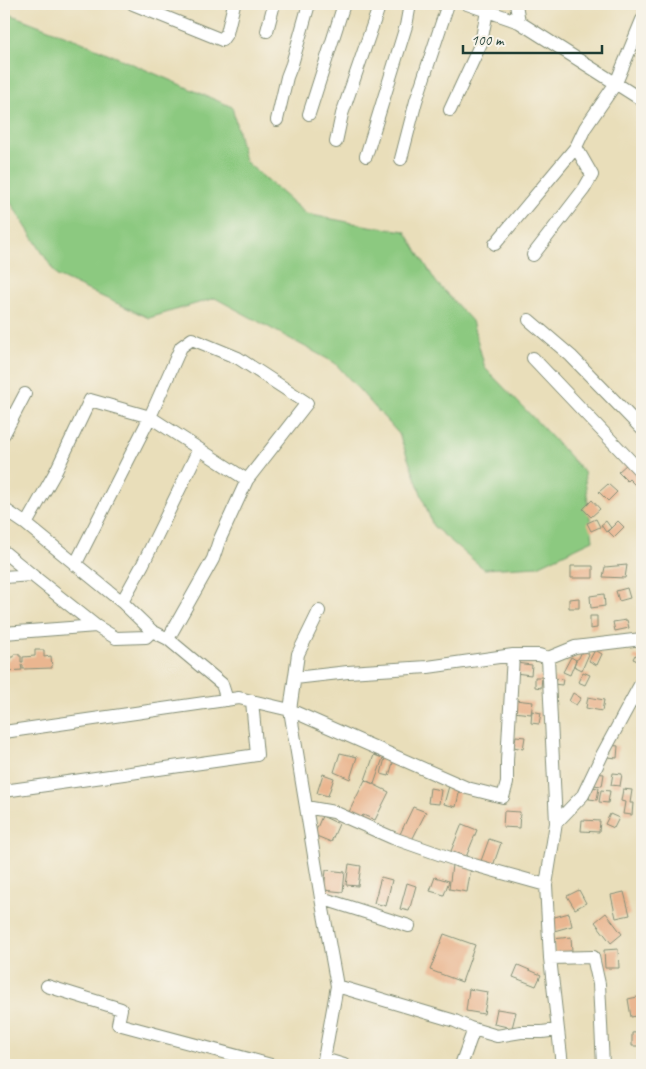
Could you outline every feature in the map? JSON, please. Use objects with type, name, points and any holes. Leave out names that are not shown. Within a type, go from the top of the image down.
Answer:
[{"type":"street","points":[[133,4],[222,40],[227,33],[233,4]]},
{"type":"street","points":[[267,31],[274,4]]},
{"type":"street","points":[[277,120],[287,78],[309,4]]},
{"type":"street","points":[[308,114],[344,4]]},
{"type":"street","points":[[336,142],[342,114],[380,4]]},
{"type":"street","points":[[366,156],[406,26],[410,4]]},
{"type":"street","points":[[401,159],[416,101],[448,4]]},
{"type":"street","points":[[467,4],[519,22],[642,100]]},
{"type":"street","points":[[516,4],[519,22]]},
{"type":"street","points":[[450,110],[481,43],[486,11]]},
{"type":"street","points":[[495,244],[576,147],[585,128],[616,83],[642,20]]},
{"type":"street","points":[[533,255],[584,189],[592,175],[576,147]]},
{"type":"street","points":[[529,320],[571,356],[642,429]]},
{"type":"street","points":[[75,565],[150,417],[181,347],[192,339],[238,358],[308,403],[247,480],[219,541],[213,559],[168,640]]},
{"type":"street","points":[[533,358],[642,473]]},
{"type":"street","points":[[4,434],[25,394]]},
{"type":"street","points":[[26,524],[56,471],[90,400],[150,417],[247,480]]},
{"type":"street","points":[[122,602],[144,564],[199,449]]},
{"type":"street","points":[[4,509],[26,524],[122,602],[152,632],[168,640],[222,684],[227,700]]},
{"type":"street","points":[[4,552],[96,626],[116,638],[146,637],[152,632]]},
{"type":"street","points":[[4,578],[32,574]]},
{"type":"street","points":[[319,610],[298,654],[290,710],[320,898],[337,986],[323,1062],[344,1065]]},
{"type":"street","points":[[4,633],[96,626]]},
{"type":"street","points":[[295,678],[348,672],[428,667],[513,655],[539,655],[548,658],[575,647],[642,639]]},
{"type":"street","points":[[4,732],[240,698],[290,710],[467,788],[503,797],[507,783],[513,655]]},
{"type":"street","points":[[548,658],[556,824],[546,885],[550,958],[562,1065]]},
{"type":"street","points":[[556,824],[583,795],[602,755],[642,681]]},
{"type":"street","points":[[4,791],[257,755],[252,701]]},
{"type":"street","points":[[306,807],[334,812],[393,838],[456,860],[546,885]]},
{"type":"street","points":[[320,898],[409,926]]},
{"type":"street","points":[[550,958],[593,957],[599,984],[603,1065]]},
{"type":"street","points":[[47,986],[121,1009],[118,1024],[271,1065]]},
{"type":"street","points":[[337,986],[455,1021],[496,1036],[521,1032],[558,1030]]},
{"type":"street","points":[[461,1065],[474,1029]]},
{"type":"green space","points":[[4,12],[77,40],[232,107],[245,161],[306,214],[405,231],[436,282],[472,321],[485,368],[584,472],[593,540],[538,566],[484,569],[433,526],[399,434],[335,363],[215,298],[149,318],[57,276],[9,200],[4,196]]},
{"type":"building","points":[[627,464],[642,474],[642,484],[638,488],[618,472]]},
{"type":"building","points":[[608,484],[617,492],[608,501],[599,492]]},
{"type":"building","points":[[592,500],[600,509],[591,517],[583,509]]},
{"type":"building","points":[[596,519],[600,527],[591,531],[587,523]]},
{"type":"building","points":[[606,521],[611,528],[606,532],[601,525]]},
{"type":"building","points":[[618,521],[624,527],[614,537],[608,531]]},
{"type":"building","points":[[627,565],[625,578],[603,577],[605,567]]},
{"type":"building","points":[[571,566],[593,566],[593,578],[571,578]]},
{"type":"building","points":[[627,588],[630,598],[619,601],[616,591]]},
{"type":"building","points":[[604,594],[605,606],[591,608],[590,596]]},
{"type":"building","points":[[579,598],[579,608],[569,608],[569,599]]},
{"type":"building","points":[[590,616],[597,616],[597,628],[590,629]]},
{"type":"building","points":[[627,620],[629,628],[615,631],[613,622]]},
{"type":"building","points":[[35,650],[44,650],[44,657],[51,656],[52,668],[23,669],[23,665],[21,665],[22,670],[7,671],[7,660],[14,657],[14,654],[19,654],[21,662],[23,662],[23,657],[35,656]]},
{"type":"building","points":[[595,650],[602,654],[597,665],[589,661]]},
{"type":"building","points":[[582,651],[589,654],[582,670],[574,666]]},
{"type":"building","points":[[635,655],[642,658],[642,663],[633,659]]},
{"type":"building","points":[[571,657],[576,660],[570,675],[563,672]]},
{"type":"building","points":[[516,663],[532,665],[531,675],[515,673]]},
{"type":"building","points":[[583,672],[590,675],[585,685],[578,682]]},
{"type":"building","points":[[535,677],[542,677],[541,688],[535,687]]},
{"type":"building","points":[[554,678],[563,679],[562,685],[553,684]]},
{"type":"building","points":[[573,693],[581,698],[576,705],[569,701]]},
{"type":"building","points":[[588,697],[604,700],[602,711],[586,708]]},
{"type":"building","points":[[515,700],[533,702],[531,714],[513,712]]},
{"type":"building","points":[[532,711],[541,713],[539,724],[531,723]]},
{"type":"building","points":[[516,736],[525,737],[523,749],[514,747]]},
{"type":"building","points":[[609,745],[618,746],[617,758],[608,757]]},
{"type":"building","points":[[340,753],[357,757],[350,779],[334,772]]},
{"type":"building","points":[[386,754],[395,756],[389,776],[381,774]]},
{"type":"building","points":[[374,755],[383,758],[374,784],[365,780]]},
{"type":"building","points":[[595,773],[604,774],[602,786],[593,785]]},
{"type":"building","points":[[613,773],[622,774],[620,786],[611,785]]},
{"type":"building","points":[[323,774],[334,778],[328,796],[317,793]]},
{"type":"building","points":[[365,780],[389,792],[375,820],[363,815],[361,818],[349,812]]},
{"type":"building","points":[[449,786],[460,789],[456,807],[444,804]]},
{"type":"building","points":[[590,787],[599,788],[597,800],[589,799]]},
{"type":"building","points":[[430,788],[441,790],[439,804],[428,803]]},
{"type":"building","points":[[623,789],[632,790],[630,803],[633,803],[632,815],[623,814],[625,802],[621,801]]},
{"type":"building","points":[[601,790],[610,791],[608,803],[599,802]]},
{"type":"building","points":[[413,807],[426,812],[412,840],[400,834]]},
{"type":"building","points":[[504,811],[520,812],[519,828],[503,827]]},
{"type":"building","points":[[610,814],[619,818],[614,828],[605,824]]},
{"type":"building","points":[[322,816],[339,824],[331,842],[314,835]]},
{"type":"building","points":[[582,820],[600,821],[599,832],[581,831]]},
{"type":"building","points":[[462,824],[477,830],[466,857],[451,851]]},
{"type":"building","points":[[489,839],[501,843],[493,866],[481,861]]},
{"type":"building","points":[[349,864],[361,866],[358,886],[346,885]]},
{"type":"building","points":[[452,865],[471,868],[467,892],[449,889]]},
{"type":"building","points":[[326,870],[345,872],[343,892],[324,890]]},
{"type":"building","points":[[381,877],[392,880],[386,906],[374,903]]},
{"type":"building","points":[[435,877],[449,881],[444,895],[430,891]]},
{"type":"building","points":[[407,883],[416,886],[409,911],[400,909]]},
{"type":"building","points":[[579,890],[586,903],[575,909],[567,896]]},
{"type":"building","points":[[624,892],[630,915],[616,918],[611,895]]},
{"type":"building","points":[[569,913],[572,926],[554,931],[551,918]]},
{"type":"building","points":[[606,913],[622,934],[611,943],[595,922]]},
{"type":"building","points":[[444,934],[475,945],[462,982],[430,970]]},
{"type":"building","points":[[571,937],[572,951],[555,953],[553,939]]},
{"type":"building","points":[[618,949],[619,968],[605,968],[604,950]]},
{"type":"building","points":[[518,965],[541,975],[536,986],[513,977]]},
{"type":"building","points":[[469,989],[488,992],[484,1014],[466,1011]]},
{"type":"building","points":[[642,996],[642,1015],[631,1017],[628,999]]},
{"type":"building","points":[[497,1009],[516,1012],[512,1028],[494,1024]]},
{"type":"building","points":[[642,1032],[642,1046],[632,1046],[632,1033]]}]
